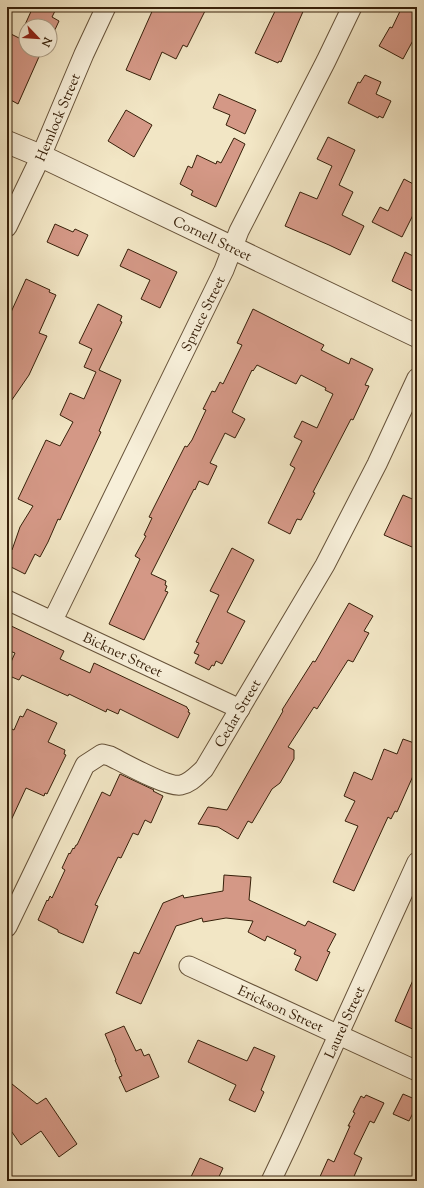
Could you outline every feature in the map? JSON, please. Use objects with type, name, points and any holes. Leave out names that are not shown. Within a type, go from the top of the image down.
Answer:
[{"type":"street","name":"Hemlock Street","points":[[7,227],[41,156],[84,54],[106,7]]},
{"type":"street","name":"Spruce Street","points":[[53,620],[224,270],[239,231],[352,7]]},
{"type":"street","name":"Cornell Street","points":[[7,142],[41,156],[417,336]]},
{"type":"street","name":"Cedar Street","points":[[7,927],[85,765],[102,754],[110,756],[167,784],[180,786],[190,782],[204,769],[325,565],[377,464],[417,378]]},
{"type":"street","name":"Bickner Street","points":[[7,600],[240,708]]},
{"type":"street","name":"Laurel Street","points":[[271,1181],[417,862]]},
{"type":"street","name":"Erickson Street","points":[[189,966],[417,1071]]},
{"type":"building","points":[[33,7],[57,7],[52,17],[54,18],[28,18]]},
{"type":"building","points":[[154,7],[207,7],[187,47],[183,45],[176,59],[162,52],[150,80],[126,70]]},
{"type":"building","points":[[277,7],[305,7],[281,62],[279,61],[278,63],[255,53]]},
{"type":"building","points":[[402,7],[417,7],[417,33],[403,59],[379,46],[390,27],[392,28]]},
{"type":"building","points":[[7,32],[18,38],[18,58],[38,58],[18,104],[7,98]]},
{"type":"building","points":[[365,75],[381,82],[376,94],[391,101],[383,118],[379,116],[378,118],[348,103],[358,82],[360,83]]},
{"type":"building","points":[[219,94],[256,110],[245,134],[226,125],[230,115],[213,108]]},
{"type":"building","points":[[126,110],[152,125],[134,157],[108,141]]},
{"type":"building","points":[[328,137],[355,150],[339,185],[353,192],[342,215],[364,226],[350,255],[285,226],[300,192],[317,199],[332,166],[317,159]]},
{"type":"building","points":[[234,138],[245,144],[216,207],[191,195],[193,191],[180,184],[188,166],[192,168],[197,155],[216,164],[217,161],[221,163]]},
{"type":"building","points":[[404,179],[417,186],[417,207],[402,237],[372,222],[380,207],[388,211]]},
{"type":"building","points":[[55,224],[73,232],[75,229],[88,235],[78,256],[47,242]]},
{"type":"building","points":[[128,249],[177,272],[160,308],[141,299],[150,280],[120,266]]},
{"type":"building","points":[[405,252],[417,258],[417,293],[392,281]]},
{"type":"building","points":[[26,279],[50,290],[49,292],[56,295],[39,333],[47,336],[29,375],[7,407],[7,321]]},
{"type":"building","points":[[98,304],[122,316],[120,321],[122,322],[99,370],[121,380],[99,431],[101,432],[60,520],[58,519],[40,557],[35,554],[25,574],[7,565],[7,547],[12,550],[20,527],[33,506],[18,499],[46,440],[60,446],[73,422],[60,415],[70,393],[84,399],[96,372],[84,367],[92,349],[79,343]]},
{"type":"building","points":[[253,309],[324,345],[321,350],[349,364],[351,358],[373,369],[365,385],[369,386],[353,420],[351,419],[313,492],[315,493],[301,520],[297,519],[290,534],[268,523],[295,468],[290,465],[302,441],[294,437],[302,421],[317,428],[333,394],[325,390],[326,388],[301,375],[296,384],[257,365],[253,371],[252,370],[232,412],[245,419],[235,438],[225,433],[210,463],[217,466],[208,485],[199,481],[151,574],[166,581],[165,585],[167,586],[165,591],[168,592],[144,640],[109,624],[140,559],[135,556],[146,536],[144,535],[152,518],[149,517],[185,446],[187,447],[192,440],[206,410],[203,409],[212,391],[215,392],[220,382],[223,384],[242,345],[237,343]]},
{"type":"building","points":[[403,495],[417,501],[417,536],[412,547],[384,535]]},
{"type":"building","points":[[232,548],[254,560],[227,612],[245,621],[222,664],[216,661],[214,666],[212,665],[209,670],[195,663],[199,655],[194,653],[199,643],[196,642],[219,595],[210,591]]},
{"type":"building","points":[[349,603],[373,616],[364,631],[369,633],[353,662],[348,660],[317,709],[314,707],[288,747],[294,750],[294,759],[280,783],[272,789],[252,823],[248,821],[238,839],[218,827],[198,824],[208,807],[227,810],[283,711],[282,710],[313,661],[315,662]]},
{"type":"building","points":[[7,624],[64,651],[60,659],[90,673],[94,663],[187,707],[189,710],[188,712],[190,713],[178,738],[120,709],[118,714],[107,709],[106,712],[69,694],[68,696],[22,675],[19,680],[7,675],[7,671],[15,653],[7,650]]},
{"type":"building","points":[[27,709],[57,723],[48,742],[65,750],[64,754],[66,755],[47,794],[45,793],[44,796],[26,788],[7,829],[7,739],[12,729],[14,730],[20,716],[23,717]]},
{"type":"building","points":[[403,739],[417,744],[417,767],[397,812],[395,811],[391,819],[388,817],[354,891],[333,882],[358,826],[345,821],[355,801],[344,796],[354,772],[372,780],[384,749],[397,754]]},
{"type":"building","points":[[120,774],[154,790],[153,791],[163,796],[151,823],[145,820],[138,835],[133,833],[121,858],[118,857],[95,905],[98,906],[83,943],[58,932],[58,930],[38,920],[47,900],[48,901],[50,896],[52,898],[65,870],[62,868],[69,853],[70,854],[73,848],[74,849],[77,845],[102,792],[110,796]]},
{"type":"building","points":[[224,875],[251,877],[249,900],[305,926],[308,921],[336,934],[327,951],[330,952],[317,981],[295,970],[301,957],[294,954],[296,950],[267,936],[265,941],[248,932],[253,921],[226,918],[203,922],[202,918],[176,926],[141,1004],[116,993],[134,952],[139,954],[163,903],[183,895],[184,898],[223,891]]},
{"type":"building","points":[[417,971],[417,1031],[395,1021]]},
{"type":"building","points":[[124,1026],[136,1051],[141,1049],[144,1056],[149,1054],[159,1077],[126,1092],[119,1077],[122,1076],[105,1034]]},
{"type":"building","points":[[198,1040],[247,1061],[254,1047],[275,1056],[261,1090],[264,1092],[255,1112],[229,1100],[236,1085],[188,1062]]},
{"type":"building","points":[[7,1080],[37,1104],[46,1098],[77,1144],[59,1157],[41,1131],[21,1145],[7,1125]]},
{"type":"building","points":[[403,1094],[417,1100],[417,1105],[409,1121],[393,1114]]},
{"type":"building","points":[[366,1095],[384,1103],[374,1123],[370,1121],[354,1154],[362,1158],[352,1181],[318,1181],[328,1159],[334,1162],[350,1126],[348,1126],[355,1113],[353,1112],[361,1096],[364,1098]]},
{"type":"building","points":[[200,1158],[223,1168],[217,1181],[189,1181]]}]
